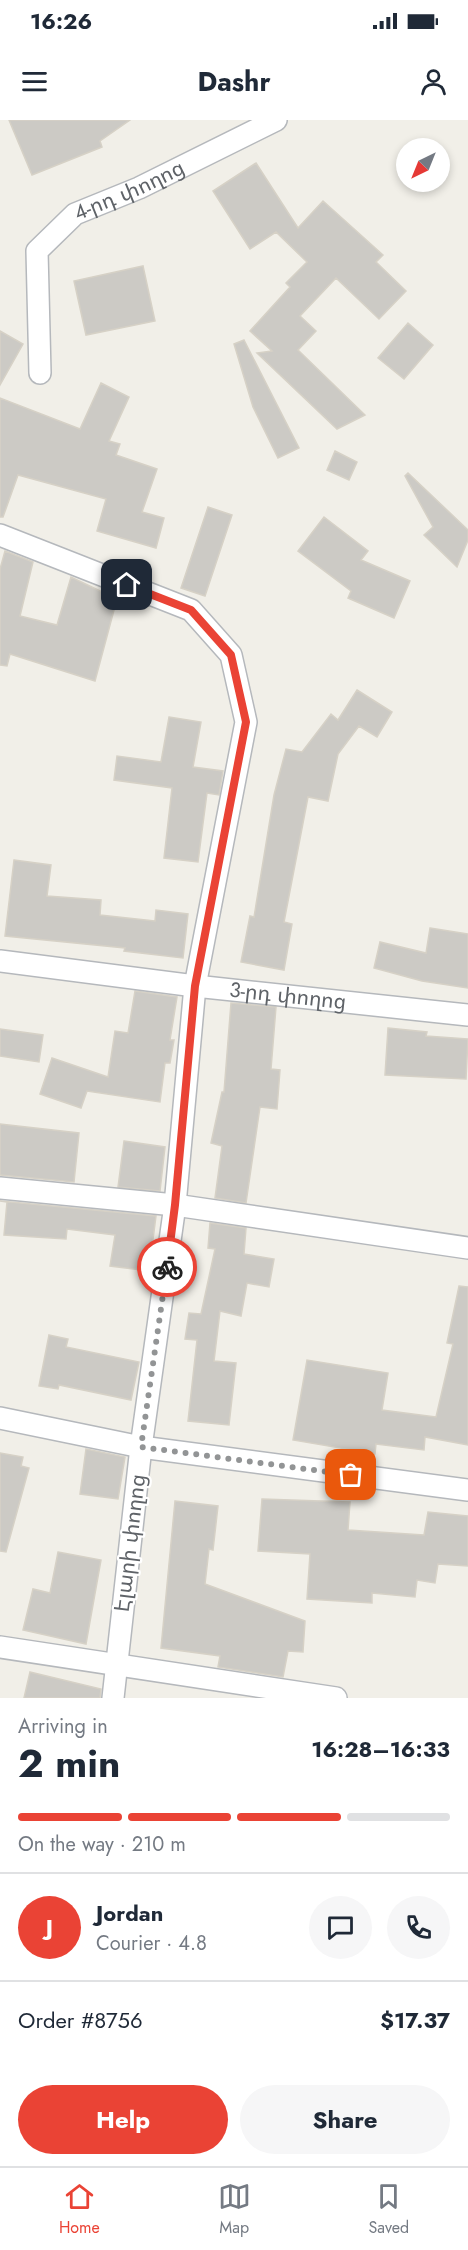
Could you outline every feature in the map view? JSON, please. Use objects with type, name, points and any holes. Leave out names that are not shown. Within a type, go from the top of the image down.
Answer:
[{"type":"street","name":"4-րդ փողոց","points":[[40,373],[37,251],[75,214],[139,188],[276,120]]},
{"type":"street","name":"Էլարի փողոց","points":[[0,535],[191,610],[231,655],[246,722],[195,986],[175,1205],[141,1447],[113,1698]]},
{"type":"street","name":"3-րդ փողոց","points":[[0,961],[195,986],[468,1015]]},
{"type":"street","points":[[0,1188],[175,1205],[468,1248]]},
{"type":"street","points":[[0,1418],[141,1447],[468,1491]]},
{"type":"street","points":[[0,1647],[336,1698]]},
{"type":"building","points":[[9,120],[130,120],[100,141],[102,147],[32,175]]},
{"type":"building","points":[[256,163],[298,228],[323,201],[383,255],[376,262],[406,291],[379,319],[336,278],[300,316],[316,331],[298,350],[365,415],[337,429],[257,353],[272,351],[250,331],[290,287],[286,283],[307,262],[276,232],[250,249],[213,191]]},
{"type":"building","points":[[143,266],[155,321],[86,335],[74,281]]},
{"type":"building","points":[[408,323],[433,345],[404,379],[378,358]]},
{"type":"building","points":[[0,331],[23,344],[0,385]]},
{"type":"building","points":[[244,340],[299,448],[278,458],[253,407],[234,344]]},
{"type":"building","points":[[101,383],[129,397],[109,441],[120,444],[116,455],[157,469],[142,512],[164,518],[156,548],[97,531],[106,499],[18,475],[3,517],[0,517],[0,398],[80,429]]},
{"type":"building","points":[[335,451],[357,462],[349,480],[327,470]]},
{"type":"building","points":[[408,473],[468,530],[468,540],[457,567],[424,535],[433,527],[405,476]]},
{"type":"building","points":[[208,507],[232,515],[205,596],[181,588]]},
{"type":"building","points":[[324,517],[368,551],[361,560],[410,581],[394,618],[348,598],[351,591],[298,551]]},
{"type":"building","points":[[5,551],[33,562],[20,616],[57,625],[71,577],[117,599],[95,681],[10,654],[7,666],[0,665],[0,569]]},
{"type":"building","points":[[357,690],[392,712],[377,737],[359,726],[338,754],[328,801],[308,797],[284,922],[292,924],[284,970],[241,962],[250,916],[254,917],[274,795],[286,749],[302,752],[331,714],[338,720]]},
{"type":"building","points":[[169,717],[201,722],[193,767],[223,771],[219,795],[207,793],[198,862],[164,858],[172,788],[114,780],[117,756],[161,762]]},
{"type":"building","points":[[14,860],[51,865],[47,896],[101,900],[100,915],[155,921],[156,910],[188,914],[183,958],[124,951],[125,948],[5,936]]},
{"type":"building","points":[[430,928],[468,934],[468,988],[422,981],[374,968],[380,942],[426,953]]},
{"type":"building","points":[[135,991],[177,997],[170,1040],[174,1040],[170,1063],[165,1063],[160,1102],[87,1091],[81,1108],[40,1094],[52,1058],[108,1077],[115,1031],[128,1033]]},
{"type":"building","points":[[231,1003],[276,1007],[271,1069],[280,1070],[277,1109],[260,1107],[246,1203],[215,1198],[222,1146],[211,1143],[222,1092],[224,1092]]},
{"type":"building","points":[[388,1028],[427,1032],[426,1036],[468,1039],[466,1079],[385,1075]]},
{"type":"building","points":[[0,1029],[43,1035],[39,1062],[0,1056]]},
{"type":"building","points":[[0,1124],[79,1133],[74,1182],[0,1175]]},
{"type":"building","points":[[124,1141],[165,1147],[160,1191],[118,1187]]},
{"type":"building","points":[[0,1201],[156,1216],[149,1271],[110,1266],[115,1235],[67,1229],[66,1239],[4,1235],[7,1202]]},
{"type":"building","points":[[210,1223],[246,1228],[244,1254],[274,1259],[269,1287],[247,1283],[241,1316],[220,1311],[214,1361],[236,1363],[229,1425],[188,1421],[197,1340],[185,1339],[189,1313],[201,1314],[215,1249],[208,1248]]},
{"type":"building","points":[[459,1286],[468,1287],[468,1445],[425,1437],[424,1450],[376,1444],[375,1454],[293,1440],[307,1360],[388,1373],[382,1410],[436,1417],[453,1344],[447,1343]]},
{"type":"building","points":[[49,1335],[68,1339],[66,1347],[139,1362],[131,1400],[59,1385],[58,1389],[39,1386]]},
{"type":"building","points":[[86,1449],[125,1457],[118,1499],[80,1494]]},
{"type":"building","points":[[0,1453],[23,1457],[21,1466],[29,1468],[6,1552],[0,1551]]},
{"type":"building","points":[[262,1499],[350,1502],[348,1530],[424,1535],[428,1512],[468,1516],[468,1566],[438,1564],[435,1583],[417,1580],[415,1597],[372,1593],[372,1603],[307,1599],[310,1554],[258,1551]]},
{"type":"building","points":[[175,1501],[218,1506],[213,1550],[209,1549],[205,1584],[305,1621],[303,1652],[288,1651],[283,1677],[218,1667],[220,1656],[161,1648]]},
{"type":"building","points":[[58,1552],[101,1560],[86,1644],[23,1630],[33,1589],[50,1593]]},
{"type":"building","points":[[30,1672],[101,1689],[100,1698],[24,1698]]},
{"type":"way so far","points":[[167,1267],[141,1447],[351,1475]]},
{"type":"route","points":[[127,585],[191,610],[231,655],[246,722],[195,986],[175,1205],[167,1267]]}]
